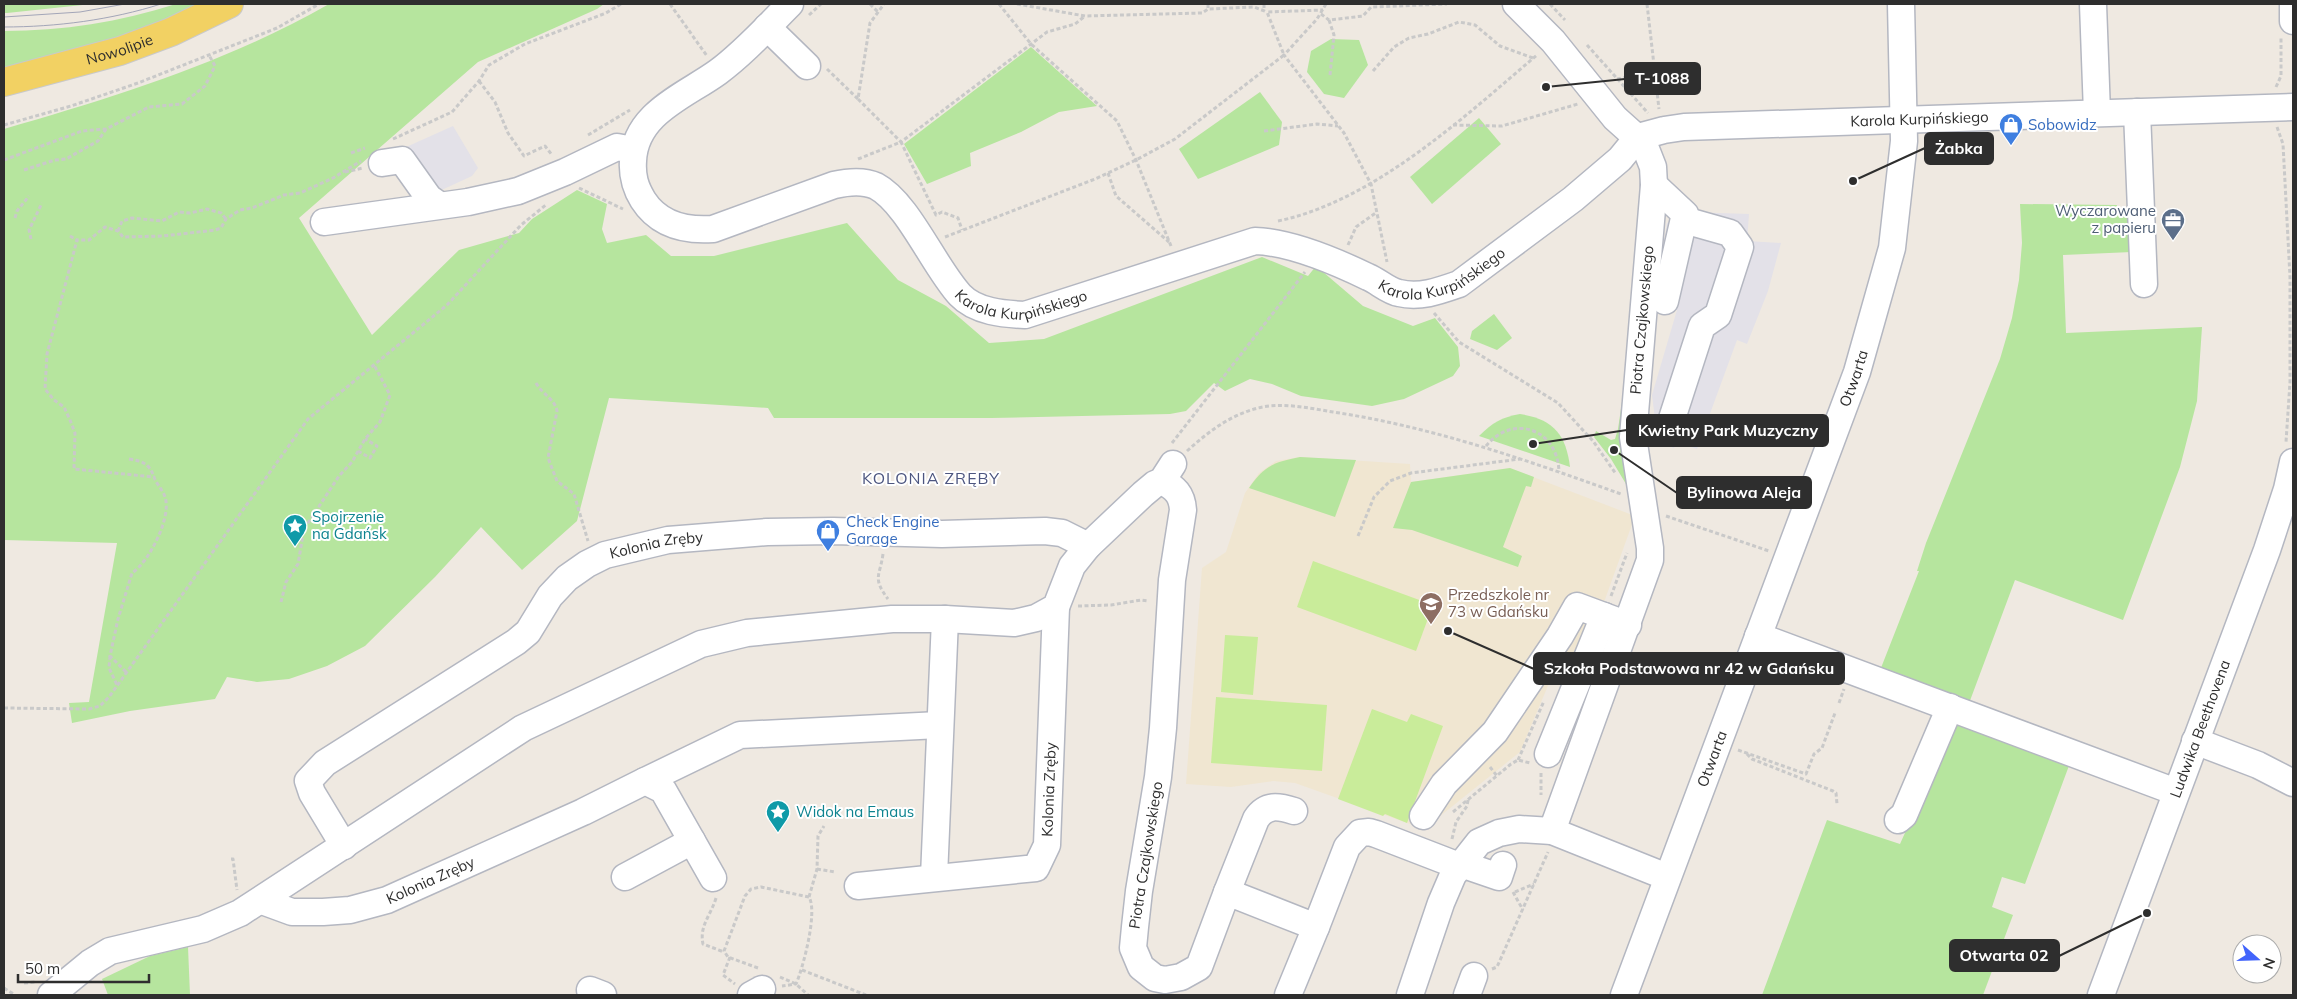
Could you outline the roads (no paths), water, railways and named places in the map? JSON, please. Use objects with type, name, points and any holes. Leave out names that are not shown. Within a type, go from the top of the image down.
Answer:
[{"type":"main road","name":"Nowolipie","points":[[4,82],[120,51],[171,32],[229,4]]},
{"type":"street","name":"Karola Kurpińskiego","points":[[790,4],[718,72],[657,113],[645,124],[633,150],[632,176],[644,201],[666,221],[678,227],[692,230],[713,229],[812,192],[850,181],[874,185],[891,197],[961,296],[979,307],[1002,314],[1025,315],[1255,241],[1290,246],[1369,277],[1397,293],[1424,294],[1459,284],[1573,199],[1620,159],[1638,137],[1664,130],[1684,127],[2097,113],[2283,114]]},
{"type":"street","points":[[1516,4],[1561,33],[1615,118],[1638,137]]},
{"type":"street","name":"Otwarta","points":[[1624,995],[1860,362],[1892,248],[1904,141],[1901,4]]},
{"type":"street","points":[[2093,4],[2097,113]]},
{"type":"street","points":[[2287,26],[2292,4]]},
{"type":"street","points":[[767,27],[816,66]]},
{"type":"street","points":[[2136,112],[2144,284]]},
{"type":"street","name":"Piotra Czajkowskiego","points":[[1554,832],[1616,620],[1650,560],[1650,548],[1633,437],[1654,185],[1653,167],[1649,151],[1638,137]]},
{"type":"street","points":[[324,222],[468,202],[518,191],[565,172],[617,147],[633,150]]},
{"type":"street","points":[[379,155],[402,160],[429,198],[439,205]]},
{"type":"street","points":[[1654,185],[1685,214],[1665,301]]},
{"type":"street","points":[[1668,431],[1702,326],[1718,315],[1740,247],[1730,233],[1684,220]]},
{"type":"street","name":"Ludwika Beethovena","points":[[2100,995],[2278,518],[2289,453]]},
{"type":"street","name":"Piotra Czajkowskiego","points":[[1088,546],[1150,487],[1168,463],[1182,502],[1172,580],[1158,777],[1146,905],[1133,948],[1136,959],[1141,967],[1155,978],[1174,979],[1190,973],[1199,967],[1226,892],[1260,812],[1275,806],[1294,811]]},
{"type":"street","name":"Kolonia Zręby","points":[[344,846],[312,793],[308,781],[312,775],[325,763],[516,642],[528,632],[550,596],[567,578],[605,555],[668,540],[767,532],[942,534],[1045,531],[1062,533],[1088,546],[1072,566],[1056,607],[1047,845],[1036,868],[858,886]]},
{"type":"street","points":[[1423,816],[1444,784],[1495,732],[1560,636],[1577,606],[1616,620],[1545,766]]},
{"type":"street","points":[[51,995],[84,967],[110,951],[203,929],[251,907],[524,728],[701,644],[747,633],[892,619],[1014,622],[1036,618],[1056,607]]},
{"type":"street","points":[[934,877],[945,619]]},
{"type":"street","points":[[1758,636],[2176,792]]},
{"type":"street","points":[[1898,820],[1904,815],[1950,707]]},
{"type":"street","name":"Kolonia Zręby","points":[[251,907],[292,912],[323,912],[350,910],[386,900],[583,812],[740,735],[939,725]]},
{"type":"street","points":[[2195,741],[2258,765],[2293,783]]},
{"type":"street","points":[[645,781],[663,790],[714,878]]},
{"type":"street","points":[[1410,995],[1441,903],[1453,875],[1457,857],[1479,842],[1499,833],[1519,828],[1554,832],[1667,877]]},
{"type":"street","points":[[1288,995],[1348,848],[1360,833],[1376,834],[1457,857],[1498,877],[1503,865]]},
{"type":"street","points":[[625,877],[692,841]]},
{"type":"street","points":[[1226,892],[1316,927]]},
{"type":"tram line","points":[[4,17],[80,12],[125,4]]},
{"type":"tram line","points":[[4,27],[83,22],[142,10],[161,4]]},
{"type":"place","name":"T-1088","points":[[1546,87]]},
{"type":"place","name":"Sobowidz","points":[[2011,146]]},
{"type":"place","name":"Żabka","points":[[1853,181]]},
{"type":"place","name":"Wyczarowane z papieru","points":[[2173,241]]},
{"type":"place","name":"Kwietny Park Muzyczny","points":[[1533,444]]},
{"type":"place","name":"Bylinowa Aleja","points":[[1614,450]]},
{"type":"place","name":"Spojrzenie na Gdańsk","points":[[295,547]]},
{"type":"place","name":"Check Engine Garage","points":[[828,552]]},
{"type":"place","name":"Przedszkole nr 73 w Gdańsku","points":[[1431,625]]},
{"type":"place","name":"Szkoła Podstawowa nr 42 w Gdańsku","points":[[1448,631]]},
{"type":"place","name":"Widok na Emaus","points":[[778,833]]},
{"type":"place","name":"Otwarta 02","points":[[2147,913]]},
{"type":"district","name":"KOLONIA ZRĘBY","points":[[931,478]]}]
